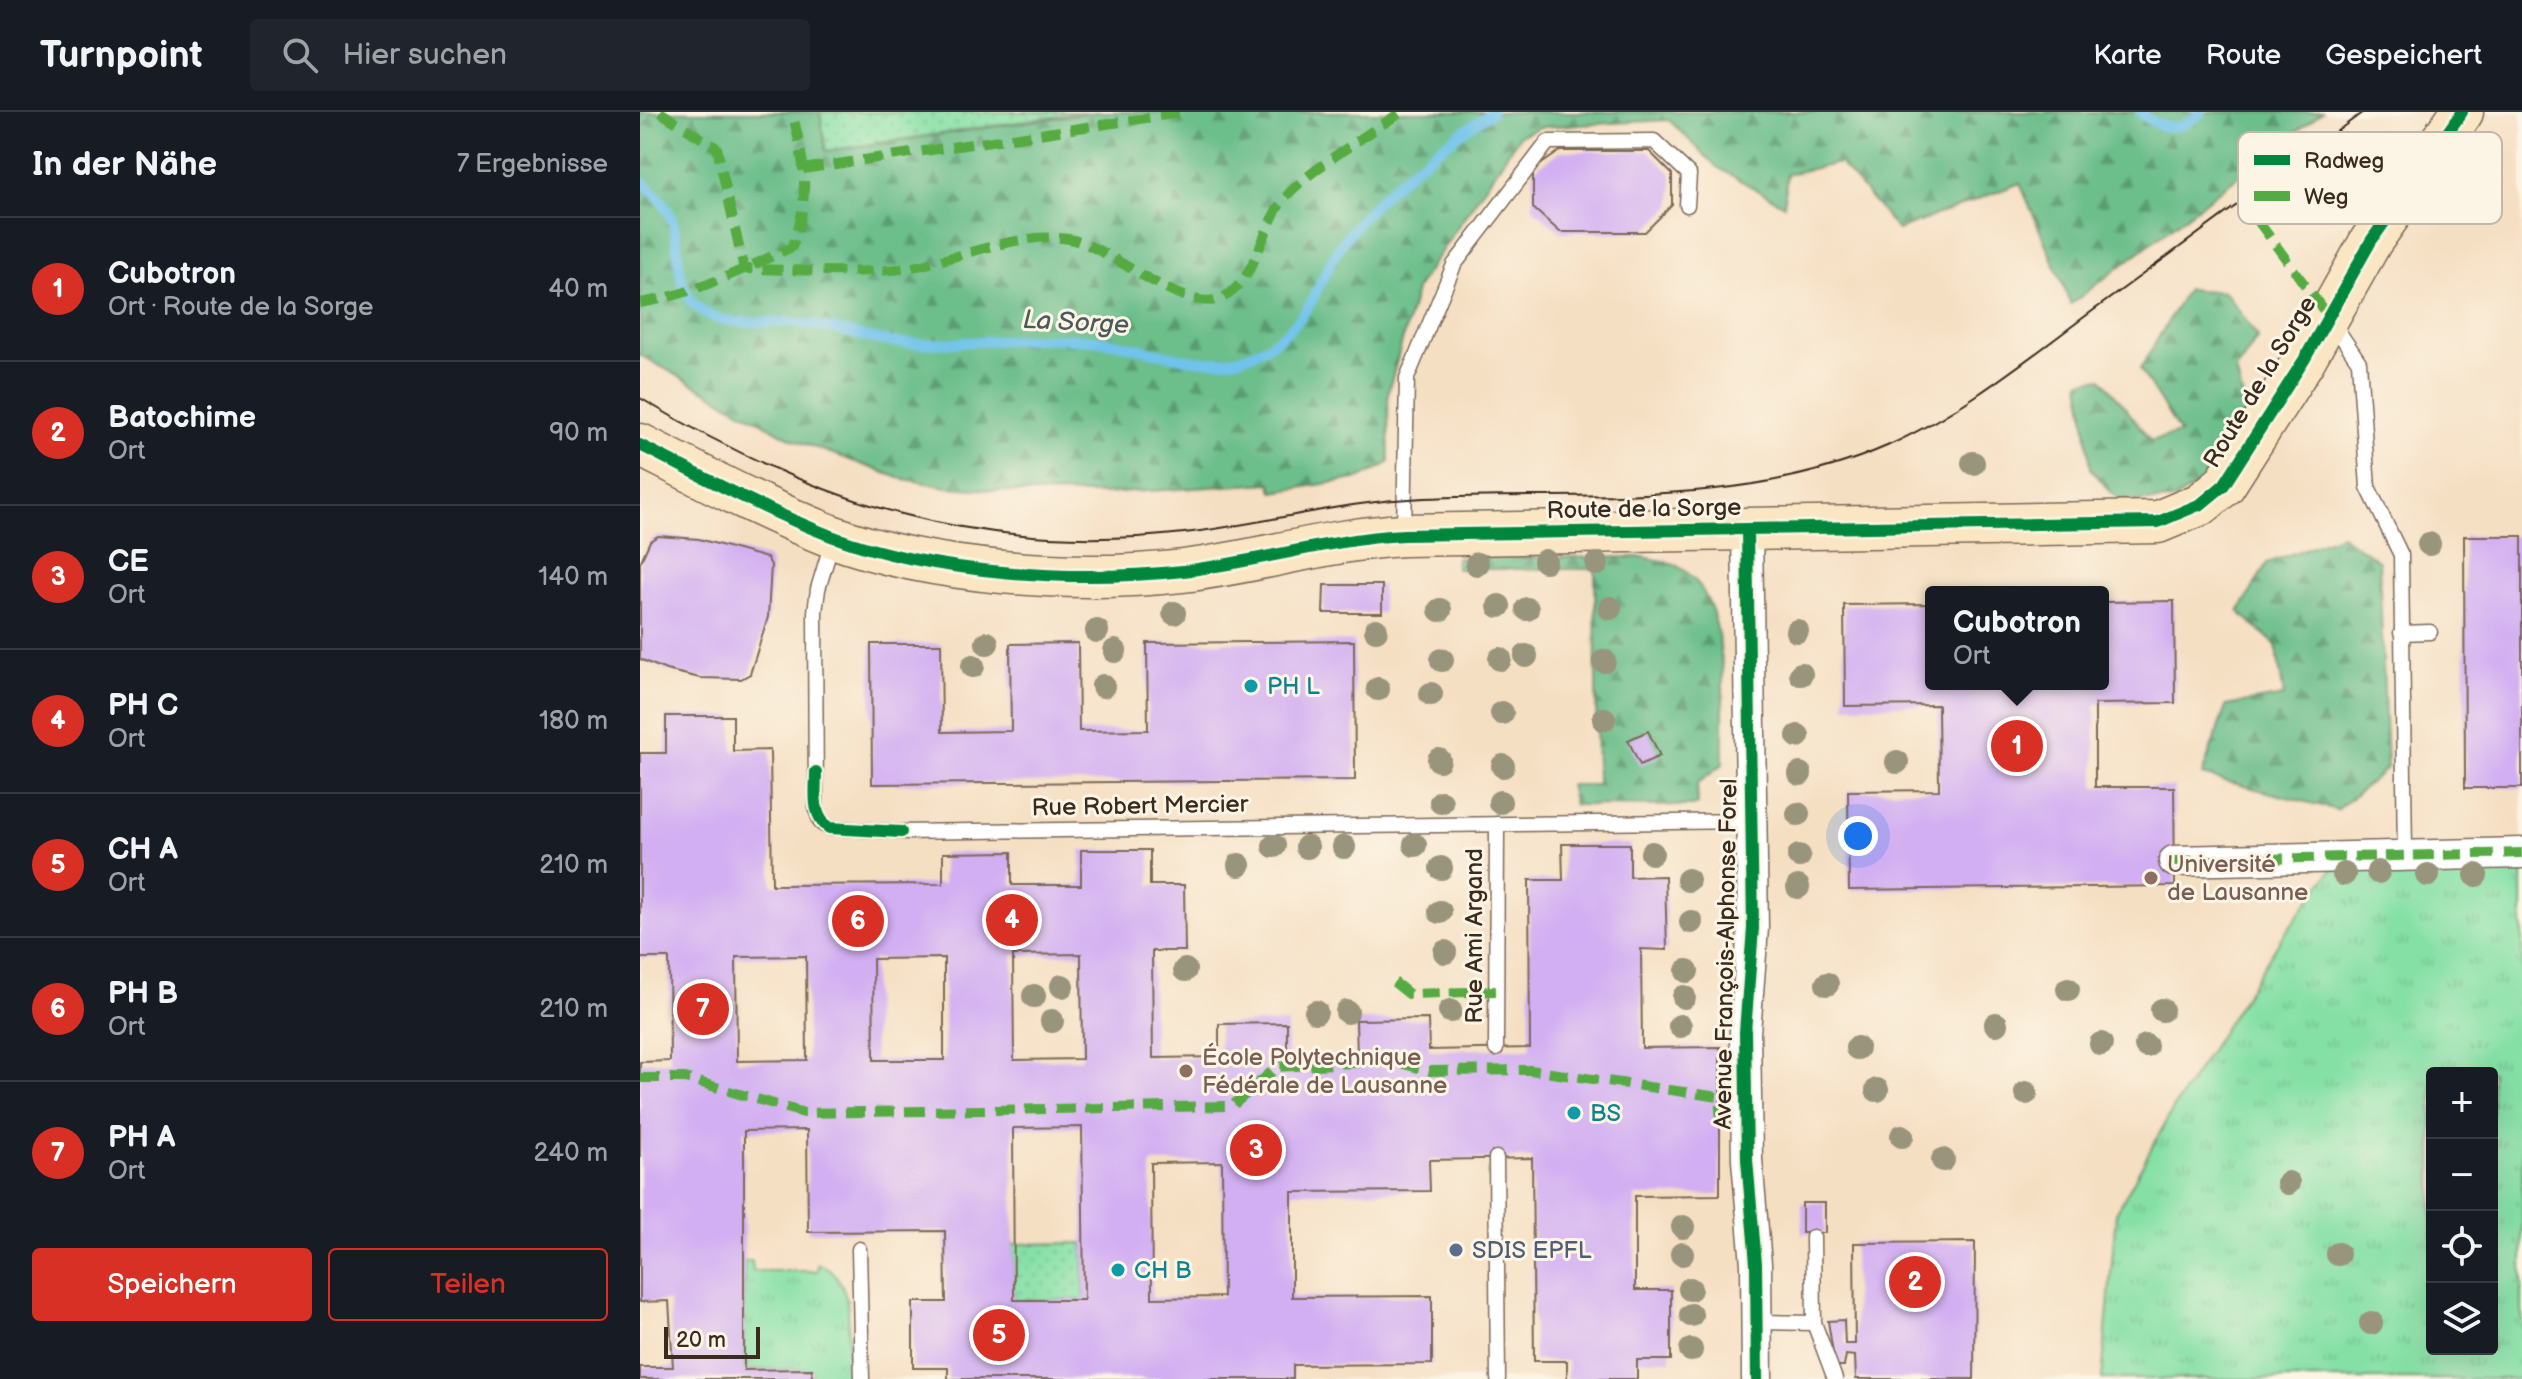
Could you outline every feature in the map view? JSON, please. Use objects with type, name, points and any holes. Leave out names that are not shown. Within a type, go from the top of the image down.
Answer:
[{"type":"street","name":"Route de la Sorge","points":[[2448,132],[2462,112]]},
{"type":"street","name":"Route de la Sorge","points":[[640,445],[752,501],[834,537],[946,563],[1111,577],[1186,571],[1347,541],[1404,535],[2145,522],[2182,514],[2224,485],[2304,360],[2327,315],[2383,224]]},
{"type":"street","name":"Avenue François-Alphonse Forel","points":[[1747,530],[1753,928],[1745,1032],[1746,1133],[1757,1322],[1757,1379]]},
{"type":"street","points":[[2174,861],[2522,853]]},
{"type":"lane","points":[[1404,535],[1407,378],[1454,265],[1548,142],[1654,141],[1689,174],[1687,205]]},
{"type":"lane","points":[[2327,315],[2359,362],[2368,487],[2401,555],[2405,854]]},
{"type":"lane","name":"Rue Robert Mercier","points":[[834,537],[818,589],[815,612],[816,810],[821,823],[829,828],[901,832],[1751,821]]},
{"type":"lane","points":[[2401,633],[2430,632]]},
{"type":"lane","name":"Rue Ami Argand","points":[[1496,1049],[1497,824]]},
{"type":"lane","points":[[1496,1158],[1498,1379]]},
{"type":"lane","points":[[1813,1237],[1814,1323],[1835,1379]]},
{"type":"lane","points":[[859,1249],[862,1379]]},
{"type":"lane","points":[[1757,1322],[1814,1323]]},
{"type":"green space","points":[[640,112],[820,112],[826,151],[1095,112],[2322,112],[2296,132],[2238,132],[2238,176],[2071,304],[2020,183],[1898,230],[1840,163],[1787,174],[1784,205],[1717,167],[1669,120],[1540,127],[1520,135],[1417,287],[1388,393],[1389,463],[1361,478],[1273,492],[1271,483],[1103,494],[1028,493],[947,487],[899,478],[792,439],[640,355]]},
{"type":"green space","points":[[820,112],[1085,112],[826,151]]},
{"type":"green space","points":[[2187,289],[2225,292],[2258,337],[2236,370],[2247,415],[2230,465],[2174,500],[2120,502],[2091,469],[2080,381],[2102,378],[2151,441],[2180,433],[2140,369]]},
{"type":"green space","points":[[2341,535],[2379,561],[2387,768],[2337,810],[2202,775],[2226,706],[2284,696],[2276,645],[2239,612],[2267,563]]},
{"type":"green space","points":[[1644,557],[1679,567],[1697,583],[1709,604],[1721,656],[1723,764],[1697,784],[1698,804],[1691,806],[1574,805],[1569,785],[1597,785],[1595,569],[1456,569],[1456,558]]},
{"type":"green space","points":[[2522,853],[2522,1379],[2102,1379],[2116,1213],[2173,1109],[2280,940],[2341,857]]},
{"type":"green space","points":[[1083,1243],[1084,1300],[1014,1300],[1013,1244]]},
{"type":"green space","points":[[744,1261],[752,1261],[753,1271],[817,1271],[818,1264],[832,1271],[846,1297],[849,1330],[847,1379],[812,1379],[811,1369],[744,1370]]},
{"type":"building","points":[[1560,151],[1649,151],[1672,174],[1672,205],[1645,232],[1560,232],[1533,208],[1533,170]]},
{"type":"building","points":[[658,536],[699,539],[767,558],[771,565],[768,617],[750,674],[741,679],[700,678],[666,670],[640,659],[640,563],[650,541]]},
{"type":"building","points":[[2464,536],[2522,536],[2522,788],[2465,788]]},
{"type":"building","points":[[1324,585],[1382,585],[1382,613],[1323,613]]},
{"type":"building","points":[[2174,601],[2175,703],[2095,704],[2095,787],[2174,787],[2175,886],[1849,890],[1848,791],[1939,790],[1938,705],[1845,706],[1844,605],[1925,604],[1925,690],[2109,690],[2109,602]]},
{"type":"building","points":[[1354,641],[1355,780],[872,784],[871,644],[941,644],[942,732],[1011,731],[1010,644],[1078,643],[1079,731],[1148,730],[1147,643]]},
{"type":"building","points":[[666,716],[733,716],[733,751],[770,750],[772,885],[943,884],[943,853],[1012,852],[1012,885],[1081,885],[1081,850],[1150,850],[1150,885],[1184,885],[1185,951],[1152,951],[1153,1058],[1219,1057],[1219,1024],[1287,1023],[1287,1057],[1357,1057],[1356,1020],[1428,1019],[1429,1050],[1530,1048],[1529,880],[1563,880],[1562,844],[1630,844],[1630,877],[1665,876],[1667,950],[1641,949],[1642,1048],[1720,1047],[1720,1195],[1635,1196],[1635,1290],[1671,1290],[1671,1360],[1637,1360],[1637,1379],[1567,1379],[1567,1361],[1534,1361],[1532,1158],[1429,1160],[1430,1191],[1292,1192],[1292,1297],[1432,1296],[1432,1364],[1293,1365],[1293,1379],[948,1379],[948,1368],[913,1368],[913,1302],[946,1302],[945,1231],[808,1232],[807,1130],[744,1131],[744,1370],[812,1369],[812,1379],[640,1379],[640,1367],[673,1367],[669,1301],[640,1302],[640,1062],[670,1061],[669,958],[640,958],[640,753],[666,753]],"holes":[[[1081,954],[1082,1059],[1014,1060],[1013,955]],[[806,956],[807,1060],[737,1061],[736,957]],[[944,958],[944,1060],[874,1060],[873,959]],[[1082,1127],[1084,1300],[1014,1300],[1013,1128]],[[1222,1162],[1223,1297],[1152,1298],[1151,1163]]]},
{"type":"building","points":[[1648,731],[1660,756],[1640,765],[1628,740]]},
{"type":"building","points":[[1802,1203],[1825,1203],[1825,1233],[1802,1233]]},
{"type":"building","points":[[1975,1242],[1974,1379],[1856,1379],[1855,1356],[1846,1355],[1844,1366],[1835,1366],[1828,1321],[1844,1320],[1845,1344],[1855,1344],[1854,1243]]},
{"type":"waterway","name":"La Sorge","points":[[640,180],[658,197],[671,217],[686,292],[703,312],[714,317],[737,322],[811,325],[899,343],[1093,340],[1191,360],[1224,361],[1257,351],[1289,330],[1309,305],[1337,252],[1361,219],[1395,184],[1492,112]]},
{"type":"waterway","name":"La Sorge","points":[[2140,112],[2156,123],[2171,127],[2186,124],[2201,112]]},
{"type":"tram line","points":[[2336,132],[2363,112]]},
{"type":"tram line","points":[[640,398],[770,467],[835,493],[900,514],[967,528],[1036,536],[1108,538],[1184,533],[1394,500],[1718,489],[1775,480],[1832,466],[1914,433],[1967,402],[2017,367],[2238,204]]},
{"type":"marked path","points":[[660,112],[717,148],[744,269],[890,270],[927,264],[1009,242],[1069,239],[1106,254],[1169,290],[1208,301],[1224,297],[1244,278],[1276,210],[1294,188],[1322,165],[1401,112]]},
{"type":"marked path","points":[[640,303],[698,288],[792,247],[804,196],[803,164],[792,112]]},
{"type":"marked path","points":[[803,169],[1187,112]]},
{"type":"marked path","points":[[2260,224],[2327,315]]},
{"type":"marked path","points":[[2174,861],[2522,853]]},
{"type":"marked path","points":[[1394,982],[1409,994],[1496,991]]},
{"type":"marked path","points":[[640,1078],[685,1078],[804,1113],[1232,1106],[1277,1067],[1393,1061],[1429,1071],[1530,1070],[1719,1097],[1721,1120]]},
{"type":"cycle path","points":[[2448,132],[2462,112]]},
{"type":"cycle path","points":[[640,445],[782,515],[871,549],[959,567],[1051,575],[1183,571],[1348,541],[1404,535],[2158,522],[2201,504],[2224,485],[2304,360],[2383,224]]},
{"type":"cycle path","points":[[1747,530],[1753,928],[1745,1032],[1747,1160],[1756,1264],[1757,1379]]},
{"type":"cycle path","points":[[816,772],[817,810],[829,828],[901,832]]},
{"type":"place","name":"PH L","points":[[1251,686]]},
{"type":"place","name":"Cubotron","points":[[2017,746]]},
{"type":"place","name":"Université de Lausanne","points":[[2151,878]]},
{"type":"place","name":"PH C","points":[[1012,920]]},
{"type":"place","name":"PH B","points":[[858,921]]},
{"type":"place","name":"PH A","points":[[703,1009]]},
{"type":"place","name":"École Polytechnique Fédérale de Lausanne","points":[[1186,1071]]},
{"type":"place","name":"BS","points":[[1574,1113]]},
{"type":"place","name":"CE","points":[[1256,1150]]},
{"type":"place","name":"SDIS EPFL","points":[[1456,1250]]},
{"type":"place","name":"CH B","points":[[1118,1270]]},
{"type":"place","name":"Batochime","points":[[1915,1282]]},
{"type":"place","name":"CH A","points":[[999,1335]]}]
